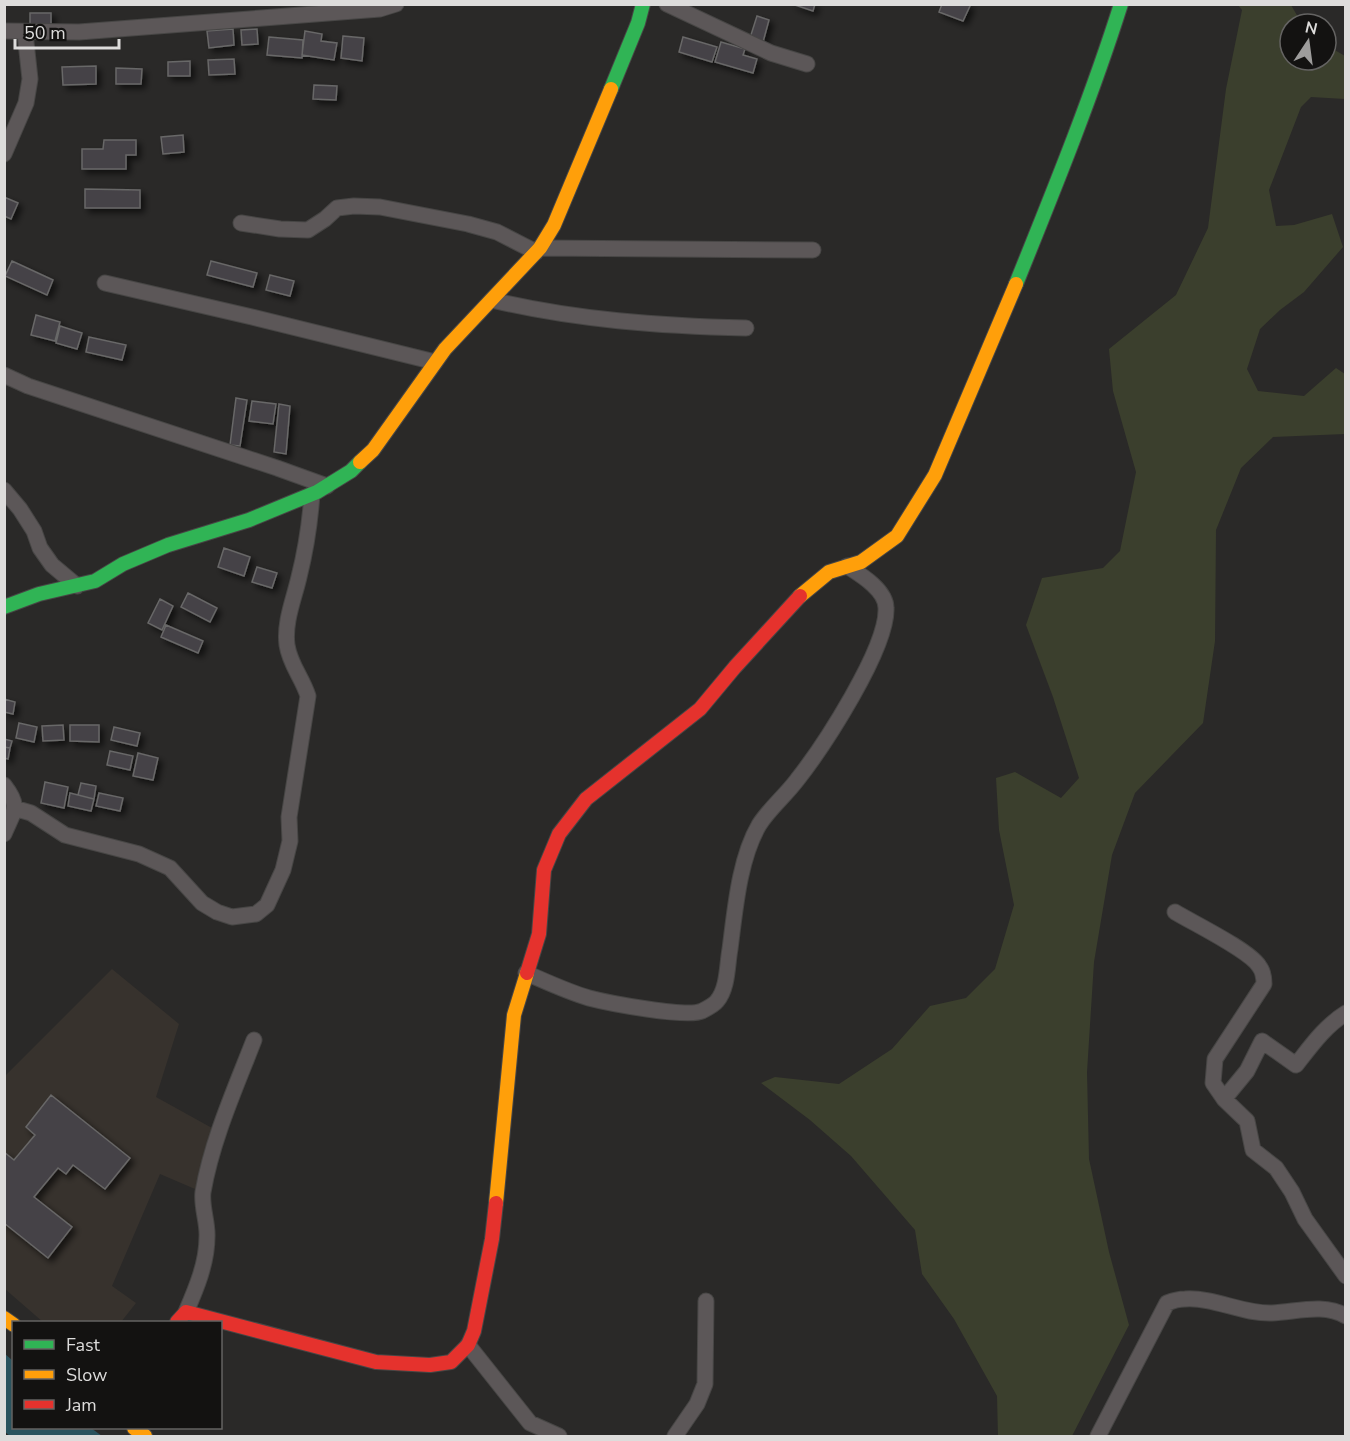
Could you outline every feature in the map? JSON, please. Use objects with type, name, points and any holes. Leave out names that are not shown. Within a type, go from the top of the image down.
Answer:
[{"type":"street","points":[[4,31],[79,32],[380,9],[396,4]]},
{"type":"street","points":[[4,607],[39,594],[95,581],[123,564],[168,545],[249,520],[312,494],[351,471],[373,450],[445,349],[538,250],[554,225],[621,67],[643,4]]},
{"type":"street","points":[[667,4],[771,53],[807,64]]},
{"type":"street","points":[[222,1326],[376,1362],[430,1365],[451,1362],[468,1345],[474,1331],[492,1239],[514,1015],[539,934],[544,870],[558,834],[586,799],[700,709],[804,592],[829,572],[861,562],[897,536],[935,475],[1065,163],[1121,4]]},
{"type":"street","points":[[4,154],[27,103],[30,79],[25,33]]},
{"type":"street","points":[[241,223],[280,229],[308,230],[337,208],[380,207],[468,224],[497,232],[538,250],[813,250]]},
{"type":"street","points":[[105,283],[435,362]]},
{"type":"street","points":[[492,300],[618,321],[692,327],[746,328]]},
{"type":"street","points":[[4,375],[39,390],[327,486]]},
{"type":"street","points":[[4,490],[20,509],[34,531],[40,548],[52,565],[76,586]]},
{"type":"street","points":[[14,808],[31,813],[65,835],[139,854],[170,868],[202,903],[217,912],[232,917],[256,914],[267,905],[284,870],[290,841],[289,817],[308,696],[304,682],[293,668],[287,646],[286,626],[310,530],[312,494]]},
{"type":"street","points":[[526,973],[589,998],[629,1006],[700,1012],[717,1002],[725,985],[733,921],[745,857],[759,825],[797,781],[821,746],[875,653],[884,628],[886,606],[880,592],[862,575],[848,566]]},
{"type":"street","points":[[4,785],[14,798],[14,808],[4,834]]},
{"type":"street","points":[[1174,912],[1246,954],[1259,965],[1264,976],[1264,984],[1215,1059],[1212,1069],[1213,1083],[1224,1099],[1247,1121],[1253,1150],[1276,1168],[1292,1192],[1305,1219],[1346,1276]]},
{"type":"street","points":[[1224,1099],[1247,1071],[1262,1041],[1296,1065],[1334,1020],[1346,1013]]},
{"type":"street","points":[[199,1321],[182,1317],[203,1263],[208,1238],[203,1195],[209,1163],[254,1040]]},
{"type":"street","points":[[1098,1437],[1167,1303],[1184,1299],[1209,1302],[1246,1311],[1270,1313],[1326,1309],[1346,1316]]},
{"type":"street","points":[[675,1437],[697,1404],[705,1384],[706,1301]]},
{"type":"street","points":[[468,1345],[530,1423],[559,1437]]},
{"type":"shaded area","points":[[112,969],[179,1024],[156,1097],[212,1128],[195,1189],[160,1174],[112,1286],[136,1303],[122,1321],[42,1321],[5,1289],[5,1076]]},
{"type":"green space","points":[[1238,5],[1291,5],[1295,12],[1278,12],[1278,72],[1338,72],[1338,52],[1345,56],[1345,99],[1311,97],[1301,107],[1269,190],[1276,226],[1294,225],[1332,214],[1343,247],[1304,292],[1260,329],[1247,369],[1258,391],[1304,396],[1336,368],[1345,374],[1345,434],[1273,437],[1241,468],[1216,530],[1215,641],[1203,723],[1135,793],[1112,855],[1094,962],[1087,1072],[1089,1159],[1109,1252],[1129,1325],[1072,1436],[998,1436],[997,1396],[954,1319],[922,1274],[915,1230],[851,1156],[810,1120],[761,1083],[775,1077],[839,1084],[892,1049],[930,1006],[966,998],[995,969],[1014,905],[999,830],[996,778],[1015,772],[1061,798],[1079,778],[1053,697],[1026,625],[1042,578],[1103,568],[1120,551],[1136,472],[1113,391],[1109,349],[1176,295],[1208,228],[1226,89],[1242,10]]},
{"type":"water","points":[[4,1353],[12,1360],[12,1429],[92,1429],[102,1436],[10,1436],[5,1432]]},
{"type":"building","points":[[792,4],[815,4],[813,11]]},
{"type":"building","points":[[942,4],[970,6],[963,21],[939,12]]},
{"type":"building","points":[[30,13],[51,13],[51,27],[30,27]]},
{"type":"building","points":[[757,16],[769,20],[763,42],[750,38]]},
{"type":"building","points":[[233,29],[234,45],[209,48],[207,31]]},
{"type":"building","points":[[257,29],[258,44],[242,45],[241,30]]},
{"type":"building","points":[[305,31],[322,34],[321,41],[337,43],[334,60],[302,55]]},
{"type":"building","points":[[343,36],[364,38],[362,61],[341,58]]},
{"type":"building","points":[[269,37],[303,40],[302,58],[267,55]]},
{"type":"building","points":[[683,37],[717,47],[712,62],[679,52]]},
{"type":"building","points":[[721,42],[745,49],[743,55],[757,59],[753,73],[715,62]]},
{"type":"building","points":[[234,59],[235,74],[209,75],[208,60]]},
{"type":"building","points":[[190,61],[190,76],[168,76],[168,62]]},
{"type":"building","points":[[96,66],[96,84],[63,85],[62,67]]},
{"type":"building","points":[[116,68],[142,69],[141,84],[116,84]]},
{"type":"building","points":[[314,85],[337,86],[336,100],[313,99]]},
{"type":"building","points":[[183,135],[184,152],[163,154],[161,137]]},
{"type":"building","points":[[104,140],[136,140],[136,155],[126,155],[126,169],[82,169],[82,149],[103,149]]},
{"type":"building","points":[[85,189],[140,190],[140,208],[85,208]]},
{"type":"building","points":[[4,197],[18,203],[11,219],[4,216]]},
{"type":"building","points":[[12,261],[53,280],[47,295],[5,276]]},
{"type":"building","points":[[211,261],[257,273],[253,287],[207,275]]},
{"type":"building","points":[[270,275],[294,281],[290,296],[266,290]]},
{"type":"building","points":[[36,315],[60,322],[55,341],[31,335]]},
{"type":"building","points":[[60,326],[82,333],[77,349],[56,343]]},
{"type":"building","points":[[89,337],[126,345],[122,360],[86,352]]},
{"type":"building","points":[[236,398],[247,400],[240,446],[230,445]]},
{"type":"building","points":[[252,401],[276,404],[273,424],[249,421]]},
{"type":"building","points":[[279,404],[290,406],[286,454],[274,452]]},
{"type":"building","points":[[224,548],[250,557],[244,576],[218,567]]},
{"type":"building","points":[[257,567],[277,573],[272,588],[252,582]]},
{"type":"building","points":[[188,593],[217,608],[210,622],[181,607]]},
{"type":"building","points":[[160,599],[173,606],[162,630],[148,623]]},
{"type":"building","points":[[166,625],[203,641],[198,653],[161,637]]},
{"type":"building","points":[[4,699],[15,702],[13,714],[4,712]]},
{"type":"building","points":[[19,723],[37,727],[34,742],[16,738]]},
{"type":"building","points":[[63,725],[64,740],[43,741],[42,726]]},
{"type":"building","points":[[70,725],[99,725],[99,742],[70,741]]},
{"type":"building","points":[[114,727],[140,733],[137,746],[111,740]]},
{"type":"building","points":[[4,739],[12,741],[10,748],[4,747]]},
{"type":"building","points":[[4,747],[10,748],[8,759],[4,758]]},
{"type":"building","points":[[110,751],[133,756],[130,770],[107,765]]},
{"type":"building","points":[[138,753],[158,758],[153,780],[133,776]]},
{"type":"building","points":[[45,782],[68,787],[64,808],[41,803]]},
{"type":"building","points":[[81,783],[96,786],[94,799],[78,795]]},
{"type":"building","points":[[70,793],[94,799],[91,811],[68,806]]},
{"type":"building","points":[[99,793],[123,798],[120,811],[96,806]]},
{"type":"building","points":[[51,1095],[130,1158],[105,1189],[73,1165],[66,1174],[58,1168],[34,1197],[72,1227],[48,1258],[4,1223],[4,1152],[14,1160],[35,1135],[26,1127]]},
{"type":"traffic: fast","points":[[611,89],[638,23],[643,4]]},
{"type":"traffic: fast","points":[[1016,284],[1058,180],[1121,4]]},
{"type":"traffic: fast","points":[[4,607],[39,594],[95,581],[123,564],[168,545],[249,520],[317,492],[351,471],[360,462]]},
{"type":"traffic: slow","points":[[360,462],[373,450],[445,349],[540,248],[554,225],[611,89]]},
{"type":"traffic: slow","points":[[800,596],[829,572],[861,562],[897,536],[935,475],[1016,284]]},
{"type":"traffic: slow","points":[[496,1203],[514,1015],[527,973]]},
{"type":"traffic: slow","points":[[4,1318],[12,1324]]},
{"type":"traffic: slow","points":[[135,1429],[145,1436]]},
{"type":"traffic: jam","points":[[527,973],[539,934],[544,870],[559,834],[586,799],[700,709],[800,596]]},
{"type":"traffic: jam","points":[[222,1321],[376,1362],[430,1365],[451,1362],[468,1345],[474,1331],[492,1239],[496,1203]]},
{"type":"traffic: jam","points":[[178,1321],[186,1312],[220,1321]]}]
